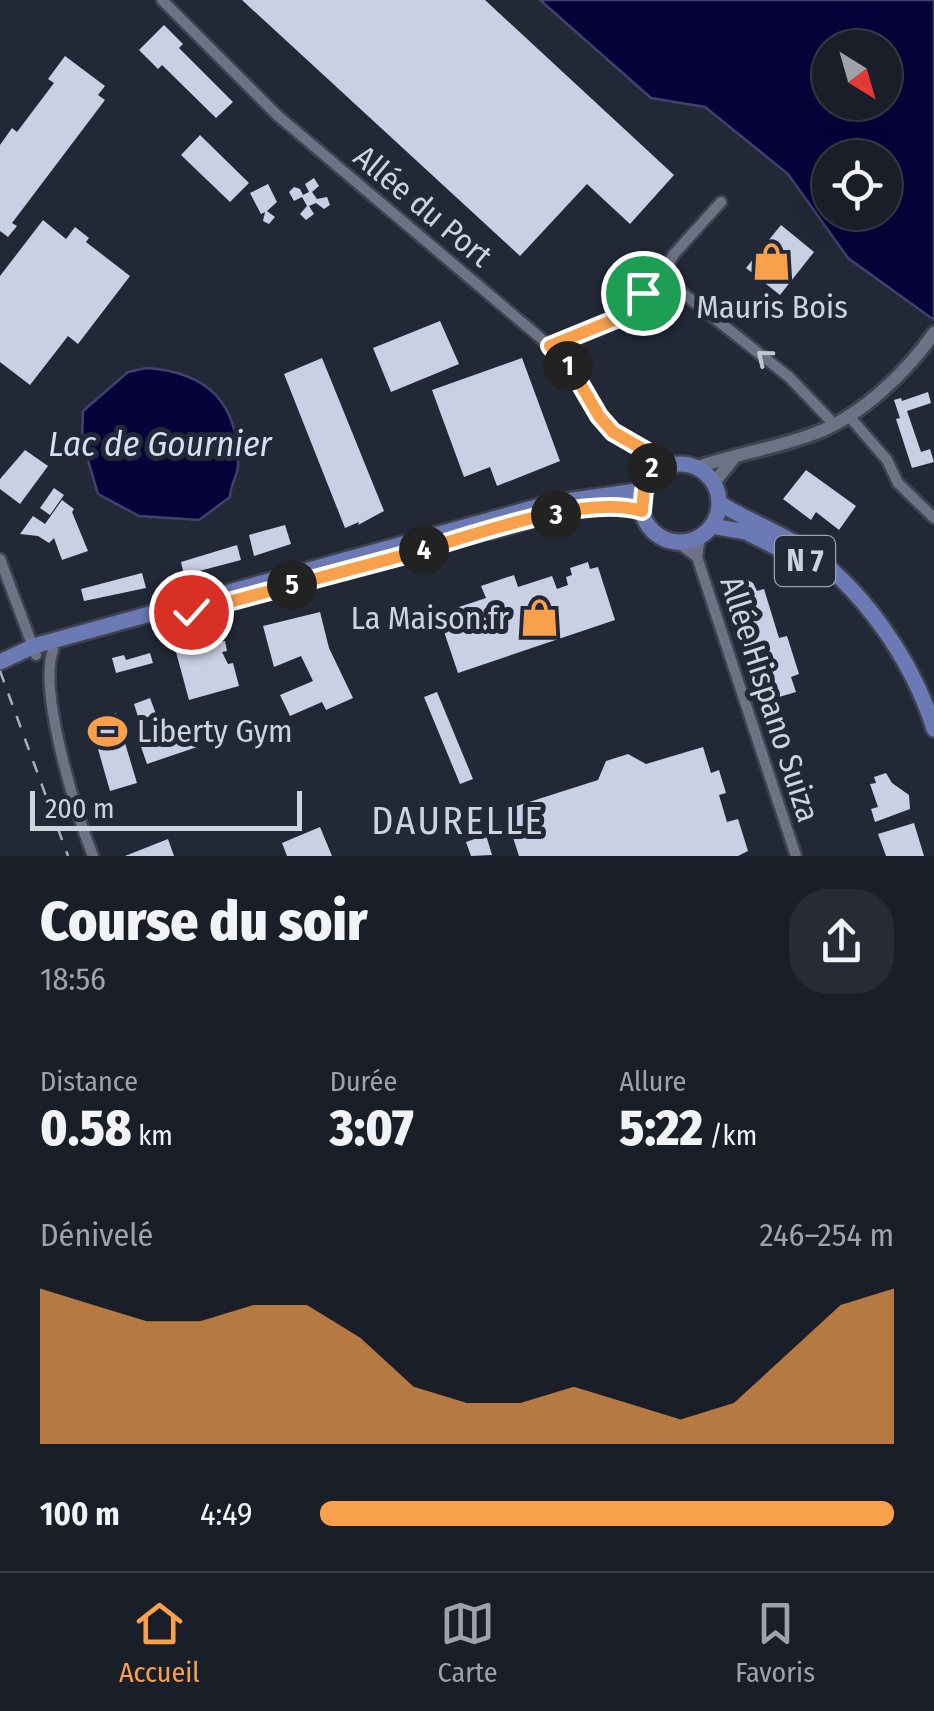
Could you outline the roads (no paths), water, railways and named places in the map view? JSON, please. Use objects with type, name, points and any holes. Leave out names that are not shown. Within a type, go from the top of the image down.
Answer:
[{"type":"main road","points":[[672,466],[696,468],[714,484],[719,503],[706,531],[677,542],[657,534],[642,511],[644,490],[656,474],[672,466]]},
{"type":"main road","points":[[5,660],[550,502],[644,490]]},
{"type":"main road","name":"N 7","points":[[719,503],[786,538],[830,567],[881,627],[916,681],[934,729]]},
{"type":"main road","points":[[33,652],[53,650],[526,521],[596,507],[622,505],[642,511]]},
{"type":"main road","name":"N 7","points":[[706,531],[746,532],[800,557],[881,627]]},
{"type":"street","name":"Allée du Port","points":[[162,0],[278,115],[550,346],[575,375],[613,432],[672,466]]},
{"type":"street","points":[[666,284],[674,254],[720,202]]},
{"type":"street","points":[[550,346],[621,317],[646,290],[666,284],[691,298],[788,377],[834,424]]},
{"type":"street","points":[[696,468],[813,434],[834,424],[913,362],[932,336]]},
{"type":"street","points":[[848,415],[887,460],[898,483],[934,518]]},
{"type":"street","points":[[646,451],[656,474]]},
{"type":"street","points":[[714,484],[720,471],[740,454]]},
{"type":"street","name":"Allée Hispano Suiza","points":[[697,557],[706,531]]},
{"type":"street","name":"Allée Hispano Suiza","points":[[677,542],[697,557],[796,856]]},
{"type":"street","points":[[0,559],[33,652],[47,678],[74,807],[92,856]]},
{"type":"street","points":[[47,678],[53,650]]},
{"type":"water","points":[[540,0],[934,0],[934,320],[848,258],[828,230],[902,230],[902,140],[812,140],[812,208],[788,174],[705,107],[651,98]]},
{"type":"water","name":"Lac de Gournier","points":[[146,368],[187,376],[203,384],[216,395],[233,425],[238,466],[230,497],[199,520],[139,516],[98,494],[82,440],[83,411],[128,372]]},
{"type":"railway","points":[[0,671],[68,856]]},
{"type":"place","name":"Mauris Bois","points":[[772,262]]},
{"type":"place","name":"La Maison.fr","points":[[539,618]]},
{"type":"place","name":"Liberty Gym","points":[[107,731]]},
{"type":"district","name":"DAURELLE","points":[[458,821]]}]
